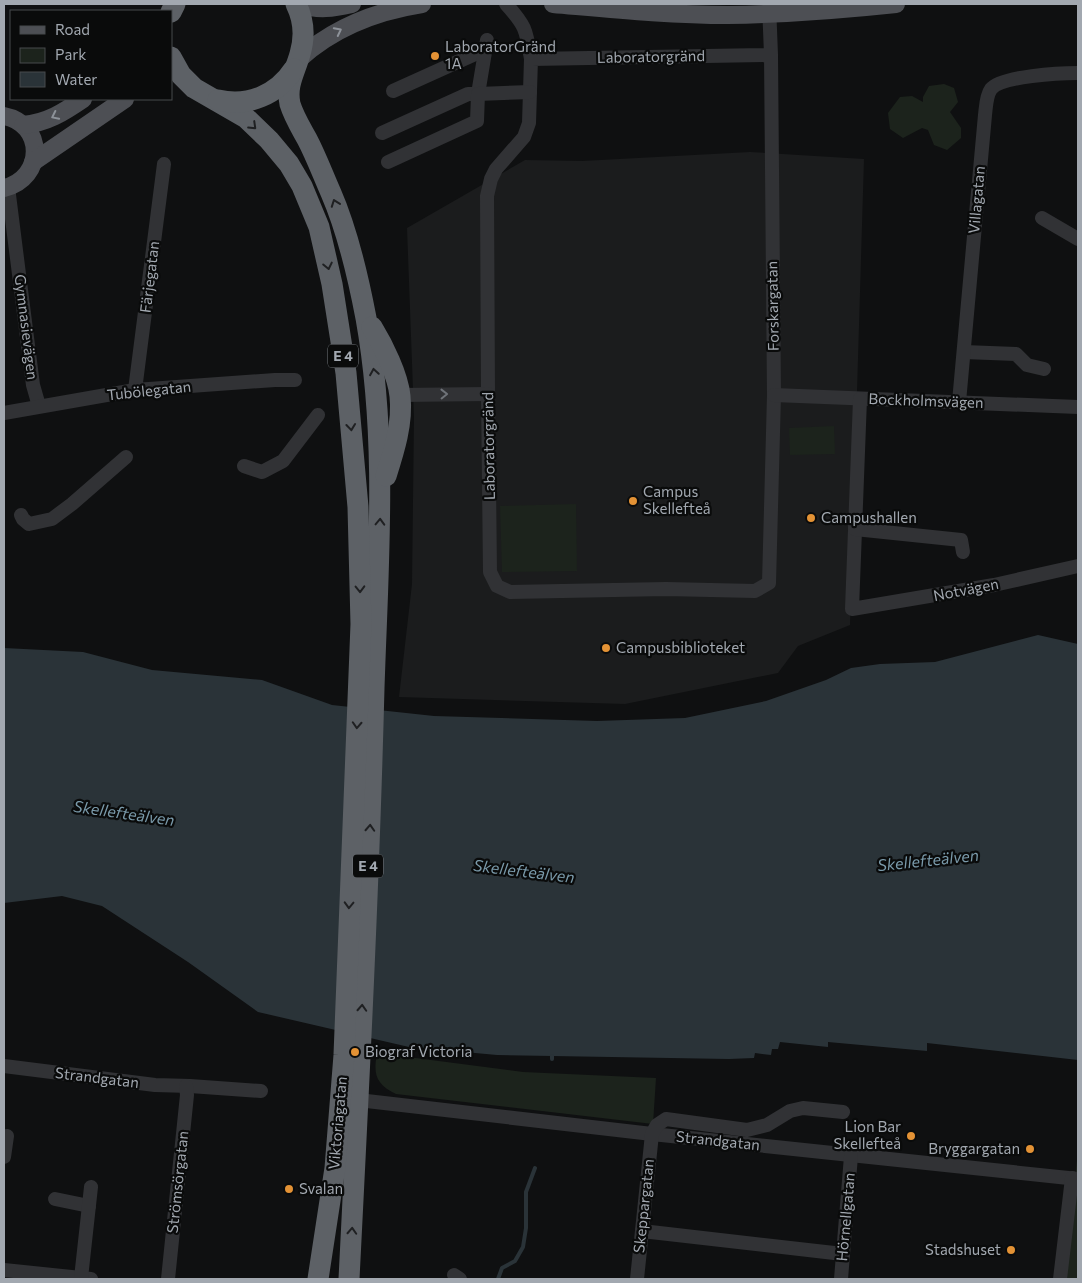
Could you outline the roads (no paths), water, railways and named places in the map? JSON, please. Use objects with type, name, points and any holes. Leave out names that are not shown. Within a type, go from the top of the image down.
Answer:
[{"type":"highway","points":[[172,58],[186,85],[214,98],[225,101],[250,101],[262,97],[276,89],[288,78],[298,62],[304,38],[303,26],[296,4]]},
{"type":"highway","name":"E 4","points":[[298,62],[290,82],[289,100],[293,114],[308,142],[333,198],[351,251],[366,318],[380,435],[381,491],[367,676],[352,1056]]},
{"type":"highway","name":"E 4","points":[[186,85],[246,118],[269,140],[289,164],[302,186],[319,227],[332,284],[346,373],[355,464],[361,624],[367,676]]},
{"type":"highway","points":[[366,318],[382,343],[400,394],[400,422],[394,452],[381,491]]},
{"type":"highway","name":"Viktoriagatan","points":[[349,1279],[358,1100],[352,1056]]},
{"type":"highway","name":"Viktoriagatan","points":[[318,1279],[352,1056]]},
{"type":"main road","points":[[300,4],[319,9],[331,9],[352,4]]},
{"type":"main road","points":[[298,62],[318,42],[353,24],[399,8],[422,4]]},
{"type":"main road","points":[[553,4],[728,15],[769,8],[855,9],[896,4]]},
{"type":"main road","points":[[23,125],[50,119],[81,100]]},
{"type":"main road","points":[[6,187],[24,177],[34,162],[124,100]]},
{"type":"main road","points":[[4,116],[12,118],[23,125],[33,139],[35,148],[34,162]]},
{"type":"street","name":"Laboratorgränd","points":[[506,4],[521,20],[526,32],[531,58],[529,123],[524,137],[501,161],[496,169],[491,178],[487,196],[490,572],[497,586],[510,592],[666,589],[755,591]]},
{"type":"street","name":"Forskargatan","points":[[755,591],[769,583],[774,395],[769,8]]},
{"type":"street","points":[[388,162],[477,121],[478,94],[486,45],[393,91]]},
{"type":"street","name":"Laboratorgränd","points":[[531,58],[771,55]]},
{"type":"street","name":"Villagatan","points":[[959,402],[986,109],[990,90],[995,85],[1010,80],[1048,74],[1078,73]]},
{"type":"street","points":[[382,133],[468,94],[530,92]]},
{"type":"street","name":"Färjegatan","points":[[135,390],[164,164]]},
{"type":"street","name":"Gymnasievägen","points":[[6,187],[33,385],[40,406]]},
{"type":"street","points":[[1042,218],[1078,239]]},
{"type":"street","points":[[964,352],[1016,354],[1027,365],[1044,369]]},
{"type":"street","name":"Tubölegatan","points":[[4,413],[135,390],[295,380]]},
{"type":"street","points":[[400,394],[488,394]]},
{"type":"street","name":"Bockholmsvägen","points":[[774,395],[1078,406]]},
{"type":"street","points":[[860,399],[856,529],[961,540],[963,552]]},
{"type":"street","points":[[244,466],[262,472],[283,461],[318,415]]},
{"type":"street","points":[[21,516],[29,524],[52,519],[126,457]]},
{"type":"street","name":"Notvägen","points":[[856,529],[852,609],[994,585],[1078,566]]},
{"type":"street","name":"Strandgatan","points":[[4,1066],[155,1085],[262,1091]]},
{"type":"street","name":"Strömsörgatan","points":[[168,1279],[188,1086]]},
{"type":"street","name":"Strandgatan","points":[[358,1100],[652,1134],[1075,1179]]},
{"type":"street","points":[[652,1134],[657,1125],[666,1119],[747,1130],[767,1125],[790,1111],[803,1108],[842,1112]]},
{"type":"street","name":"Skeppargatan","points":[[636,1279],[652,1134]]},
{"type":"street","points":[[4,1157],[6,1136]]},
{"type":"street","name":"Hörnellgatan","points":[[841,1279],[852,1156]]},
{"type":"street","points":[[1060,1279],[1075,1179]]},
{"type":"street","points":[[4,1270],[86,1279],[91,1187]]},
{"type":"street","points":[[55,1199],[89,1206]]},
{"type":"street","points":[[642,1231],[843,1254]]},
{"type":"water","name":"Skellefteälven","points":[[1038,635],[1078,644],[1078,1060],[927,1043],[927,1051],[828,1042],[828,1047],[780,1042],[778,1049],[772,1049],[771,1055],[755,1053],[754,1058],[729,1059],[497,1055],[409,1047],[258,1012],[188,962],[102,906],[62,896],[4,903],[4,648],[83,652],[152,670],[262,680],[332,705],[434,716],[597,721],[685,718],[766,701],[826,680],[851,668],[880,664],[935,662]]},
{"type":"waterway","points":[[498,1279],[502,1268],[515,1261],[523,1247],[526,1228],[526,1192],[535,1168]]},
{"type":"place","name":"LaboratorGränd 1A","points":[[435,56]]},
{"type":"place","name":"Campus Skellefteå","points":[[633,501]]},
{"type":"place","name":"Campushallen","points":[[811,518]]},
{"type":"place","name":"Campusbiblioteket","points":[[606,648]]},
{"type":"place","name":"Biograf Victoria","points":[[355,1052]]},
{"type":"place","name":"Lion Bar Skellefteå","points":[[911,1136]]},
{"type":"place","name":"Bryggargatan","points":[[1030,1149]]},
{"type":"place","name":"Svalan","points":[[289,1189]]},
{"type":"place","name":"Stadshuset","points":[[1011,1250]]}]
